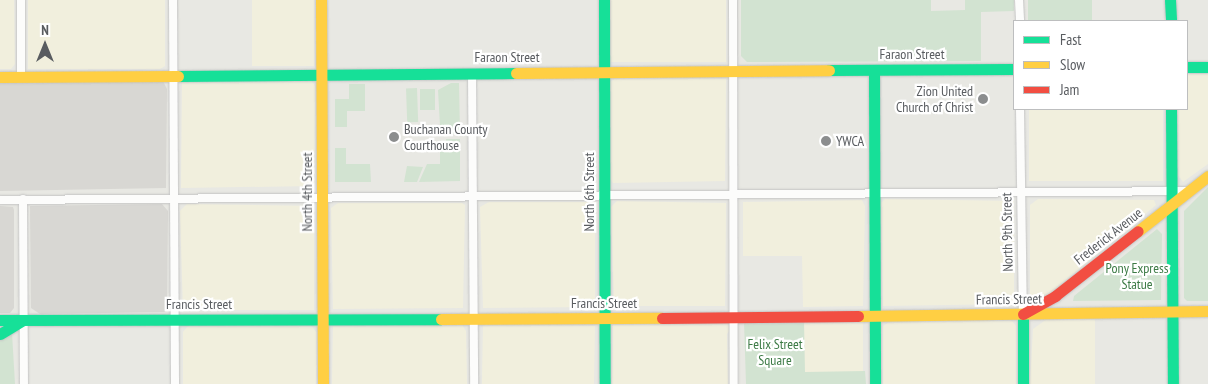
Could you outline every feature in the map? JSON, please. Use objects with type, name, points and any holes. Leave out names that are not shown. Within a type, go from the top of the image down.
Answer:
[{"type":"main road","name":"North 4th Street","points":[[321,0],[323,384]]},
{"type":"main road","name":"North 6th Street","points":[[604,0],[605,384]]},
{"type":"main road","points":[[1170,0],[1171,20]]},
{"type":"main road","points":[[1188,68],[1208,67]]},
{"type":"main road","name":"Faraon Street","points":[[0,77],[1013,69]]},
{"type":"main road","points":[[874,70],[872,193],[874,384]]},
{"type":"main road","points":[[1171,110],[1173,384]]},
{"type":"main road","name":"Frederick Avenue","points":[[1023,314],[1056,296],[1208,176]]},
{"type":"main road","name":"Francis Street","points":[[0,320],[605,319],[1208,311]]},
{"type":"main road","name":"North 9th Street","points":[[1023,314],[1023,384]]},
{"type":"main road","points":[[0,334],[23,320]]},
{"type":"street","points":[[21,0],[21,77]]},
{"type":"street","points":[[173,0],[175,384]]},
{"type":"street","points":[[733,0],[734,384]]},
{"type":"street","points":[[1019,0],[1020,20]]},
{"type":"street","points":[[472,73],[474,384]]},
{"type":"street","name":"North 9th Street","points":[[1020,110],[1023,314]]},
{"type":"street","points":[[0,200],[472,194],[1190,190]]},
{"type":"street","points":[[23,200],[24,384]]},
{"type":"shaded area","points":[[0,0],[14,0],[15,64],[11,69],[0,69]]},
{"type":"shaded area","points":[[28,0],[165,0],[165,66],[160,69],[28,69]]},
{"type":"shaded area","points":[[252,0],[314,0],[314,66],[252,66]]},
{"type":"shaded area","points":[[609,0],[726,0],[726,62],[609,62]]},
{"type":"shaded area","points":[[1188,74],[1208,74],[1208,164],[1183,182],[1178,175],[1178,110],[1188,110]]},
{"type":"shaded area","points":[[618,77],[726,79],[725,181],[613,183],[610,179],[610,82]]},
{"type":"shaded area","points":[[311,80],[315,86],[314,186],[181,188],[182,81]]},
{"type":"shaded area","points":[[163,81],[167,89],[166,188],[0,191],[0,82]]},
{"type":"shaded area","points":[[1029,110],[1163,110],[1163,181],[1029,181]]},
{"type":"shaded area","points":[[885,199],[1014,201],[1014,304],[883,306],[881,203]]},
{"type":"shaded area","points":[[1038,199],[1154,200],[1156,205],[1042,300],[1033,302],[1030,295],[1030,205]]},
{"type":"shaded area","points":[[862,200],[865,206],[863,306],[803,307],[802,256],[743,256],[743,202]]},
{"type":"shaded area","points":[[617,201],[726,203],[725,306],[614,306],[611,207]]},
{"type":"shaded area","points":[[489,202],[595,202],[595,307],[483,308],[480,207]]},
{"type":"shaded area","points":[[338,203],[462,203],[465,205],[463,308],[333,309],[331,208]]},
{"type":"shaded area","points":[[162,204],[168,211],[167,309],[165,312],[40,314],[31,308],[30,206]]},
{"type":"shaded area","points":[[187,204],[314,206],[314,310],[183,310],[180,211]]},
{"type":"shaded area","points":[[0,206],[13,207],[14,210],[14,308],[10,313],[0,313]]},
{"type":"shaded area","points":[[1047,319],[1095,319],[1095,384],[1030,384],[1033,329]]},
{"type":"shaded area","points":[[804,321],[863,321],[863,372],[804,372]]},
{"type":"shaded area","points":[[891,321],[1012,321],[1016,326],[1016,384],[883,384],[883,326]]},
{"type":"shaded area","points":[[726,322],[731,328],[727,334],[728,384],[612,384],[613,323]]},
{"type":"shaded area","points":[[461,323],[466,331],[467,384],[332,384],[333,326]]},
{"type":"shaded area","points":[[483,324],[595,326],[594,384],[482,384]]},
{"type":"shaded area","points":[[311,325],[316,332],[316,384],[183,384],[183,332],[188,326]]},
{"type":"green space","points":[[741,0],[931,0],[931,11],[965,10],[965,0],[1014,0],[1014,11],[981,12],[981,61],[747,62],[741,56]]},
{"type":"green space","points":[[1028,0],[1092,0],[1092,20],[1028,20]]},
{"type":"green space","points":[[451,83],[459,83],[460,133],[445,134],[445,127],[440,126],[438,90]]},
{"type":"green space","points":[[349,84],[365,84],[365,111],[347,111],[347,127],[335,127],[335,99],[349,99]]},
{"type":"green space","points":[[406,88],[417,88],[418,122],[407,122]]},
{"type":"green space","points":[[420,89],[435,89],[435,110],[420,110]]},
{"type":"green space","points":[[446,139],[460,139],[460,181],[419,182],[427,164],[440,164],[440,147],[446,147]]},
{"type":"green space","points":[[335,148],[346,148],[346,164],[370,164],[371,182],[335,182]]},
{"type":"green space","points":[[407,166],[423,167],[417,182],[404,182]]},
{"type":"green space","points":[[1208,187],[1208,301],[1187,301],[1184,298],[1184,211]]},
{"type":"green space","name":"Pony Express Statue","points":[[1157,229],[1162,234],[1161,300],[1073,301],[1074,296]]},
{"type":"green space","name":"Felix Street Square","points":[[804,321],[805,372],[865,371],[866,384],[746,384],[744,322]]},
{"type":"green space","points":[[12,333],[15,384],[0,384],[0,340]]},
{"type":"traffic: fast","points":[[604,0],[605,384]]},
{"type":"traffic: fast","points":[[1170,0],[1171,20]]},
{"type":"traffic: fast","points":[[1188,67],[1208,67]]},
{"type":"traffic: fast","points":[[829,70],[1013,69]]},
{"type":"traffic: fast","points":[[874,70],[875,384]]},
{"type":"traffic: fast","points":[[178,76],[516,73]]},
{"type":"traffic: fast","points":[[1171,110],[1173,384]]},
{"type":"traffic: fast","points":[[1023,314],[1023,384]]},
{"type":"traffic: fast","points":[[0,320],[441,319]]},
{"type":"traffic: fast","points":[[0,334],[23,320]]},
{"type":"traffic: slow","points":[[321,0],[323,384]]},
{"type":"traffic: slow","points":[[516,73],[829,70]]},
{"type":"traffic: slow","points":[[0,77],[178,76]]},
{"type":"traffic: slow","points":[[1138,231],[1208,176]]},
{"type":"traffic: slow","points":[[858,316],[1208,311]]},
{"type":"traffic: slow","points":[[441,319],[662,318]]},
{"type":"traffic: jam","points":[[1023,314],[1055,296],[1138,231]]},
{"type":"traffic: jam","points":[[662,318],[858,316]]},
{"type":"place","name":"Zion United Church of Christ","points":[[983,99]]},
{"type":"place","name":"Buchanan County Courthouse","points":[[394,137]]},
{"type":"place","name":"YWCA","points":[[826,141]]}]
